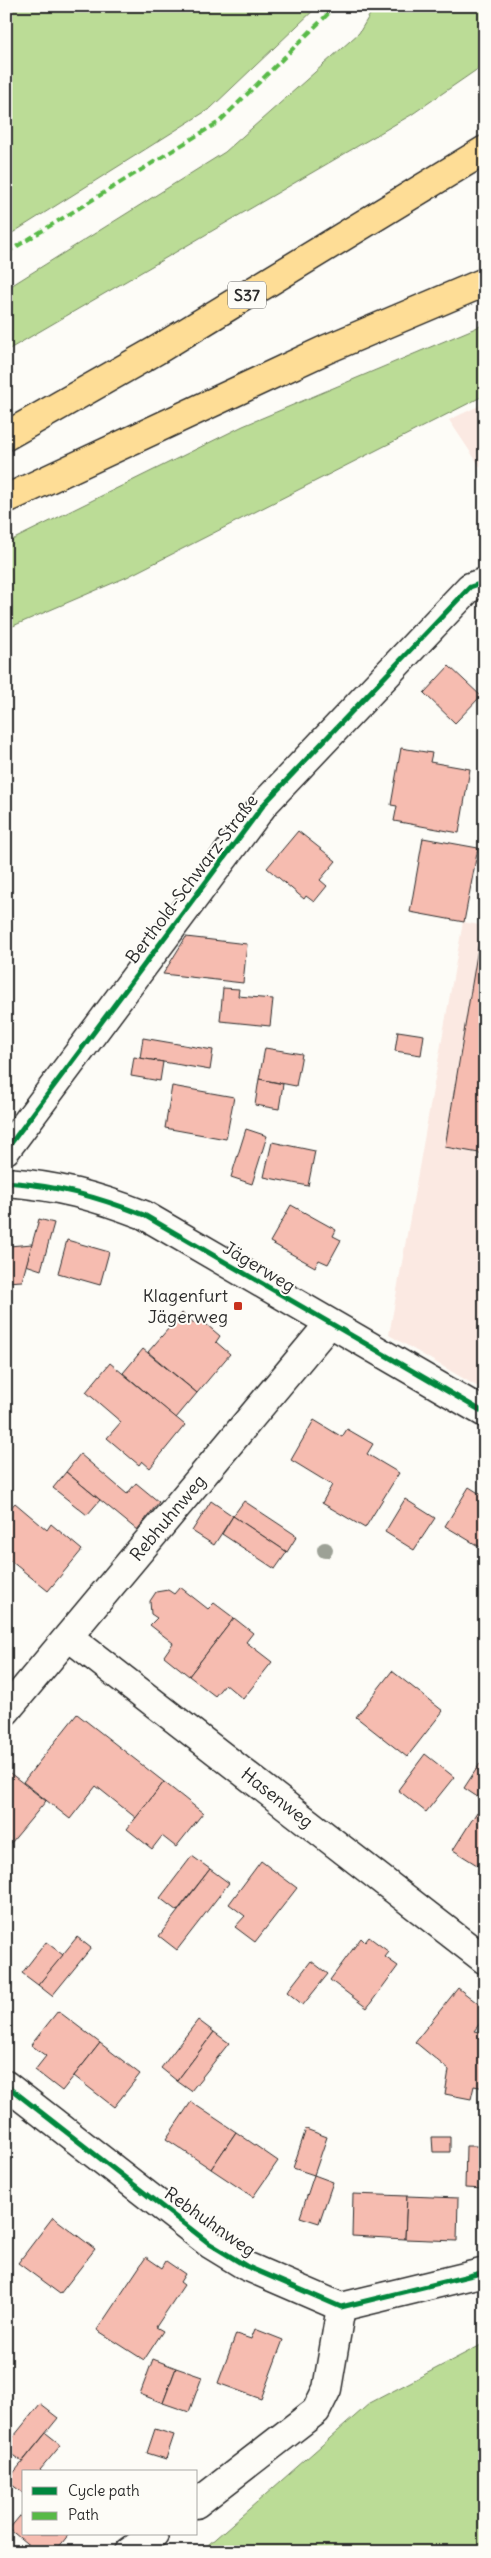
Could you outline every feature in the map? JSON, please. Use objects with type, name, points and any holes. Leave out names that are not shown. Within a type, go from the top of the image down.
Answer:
[{"type":"highway","name":"S37","points":[[6,436],[157,350],[485,150]]},
{"type":"highway","points":[[6,499],[327,349],[485,282]]},
{"type":"street","name":"Berthold-Schwarz-Straße","points":[[6,1150],[266,803],[470,588],[485,582]]},
{"type":"street","name":"Jägerweg","points":[[6,1182],[44,1185],[94,1196],[144,1215],[485,1413]]},
{"type":"street","name":"Rebhuhnweg","points":[[6,1711],[329,1324]]},
{"type":"street","name":"Hasenweg","points":[[69,1637],[485,1960]]},
{"type":"street","name":"Rebhuhnweg","points":[[6,2085],[210,2244],[246,2266],[341,2306]]},
{"type":"street","points":[[198,2502],[316,2412],[327,2389],[341,2306],[485,2272]]},
{"type":"street","points":[[129,2552],[151,2536]]},
{"type":"shaded area","points":[[485,403],[485,474],[449,420]]},
{"type":"shaded area","points":[[463,922],[485,926],[485,1391],[389,1335]]},
{"type":"green space","points":[[6,6],[318,6],[211,108],[6,237]]},
{"type":"green space","points":[[375,6],[485,6],[485,64],[411,115],[6,351],[6,289],[225,152],[359,33]]},
{"type":"green space","points":[[485,324],[485,395],[127,577],[6,629],[6,543],[243,426]]},
{"type":"green space","points":[[485,2343],[485,2552],[200,2552],[370,2403]]},
{"type":"building","points":[[449,666],[481,696],[455,723],[424,693]]},
{"type":"building","points":[[401,748],[432,753],[430,762],[470,769],[459,833],[394,821],[397,806],[391,805]]},
{"type":"building","points":[[298,831],[336,861],[320,880],[327,886],[314,902],[306,896],[304,899],[267,868]]},
{"type":"building","points":[[423,838],[478,848],[464,922],[410,912]]},
{"type":"building","points":[[186,937],[247,944],[243,983],[163,974]]},
{"type":"building","points":[[479,942],[485,942],[485,1154],[445,1147]]},
{"type":"building","points":[[223,988],[239,989],[238,996],[273,999],[270,1026],[220,1021]]},
{"type":"building","points":[[398,1031],[424,1035],[421,1055],[395,1051]]},
{"type":"building","points":[[143,1038],[213,1050],[210,1070],[140,1058]]},
{"type":"building","points":[[265,1048],[302,1054],[296,1086],[259,1079]]},
{"type":"building","points":[[134,1057],[163,1062],[160,1081],[131,1076]]},
{"type":"building","points":[[259,1079],[283,1084],[279,1109],[255,1105]]},
{"type":"building","points":[[172,1086],[234,1097],[226,1139],[165,1128]]},
{"type":"building","points":[[246,1129],[267,1136],[252,1184],[231,1177]]},
{"type":"building","points":[[272,1142],[315,1151],[308,1186],[264,1177]]},
{"type":"building","points":[[291,1205],[336,1230],[333,1236],[341,1240],[328,1264],[319,1260],[315,1267],[270,1242]]},
{"type":"building","points":[[39,1219],[54,1223],[41,1270],[26,1265]]},
{"type":"building","points":[[67,1240],[109,1252],[100,1285],[58,1273]]},
{"type":"building","points":[[32,1244],[22,1281],[6,1282],[9,1246]]},
{"type":"building","points":[[182,1313],[195,1324],[200,1319],[220,1336],[216,1342],[230,1354],[197,1393],[148,1352]]},
{"type":"building","points":[[143,1349],[197,1393],[176,1418],[123,1373]]},
{"type":"building","points":[[110,1363],[185,1425],[150,1468],[142,1461],[139,1465],[107,1438],[121,1422],[86,1392]]},
{"type":"building","points":[[314,1420],[342,1437],[347,1429],[373,1444],[367,1454],[399,1473],[365,1528],[322,1503],[332,1485],[291,1460]]},
{"type":"building","points":[[80,1454],[127,1494],[136,1483],[159,1502],[137,1530],[66,1472]]},
{"type":"building","points":[[66,1472],[100,1500],[87,1515],[53,1488]]},
{"type":"building","points":[[469,1487],[485,1497],[485,1550],[445,1526]]},
{"type":"building","points":[[405,1499],[435,1518],[414,1550],[385,1532]]},
{"type":"building","points":[[211,1501],[233,1516],[214,1545],[192,1531]]},
{"type":"building","points":[[244,1501],[297,1536],[287,1552],[233,1516]]},
{"type":"building","points":[[15,1503],[47,1530],[51,1524],[82,1550],[48,1591],[6,1557],[6,1513]]},
{"type":"building","points":[[233,1516],[287,1552],[275,1569],[222,1534]]},
{"type":"building","points":[[180,1587],[208,1609],[214,1603],[234,1618],[189,1676],[164,1656],[173,1643],[150,1625],[157,1618],[151,1614],[150,1601],[156,1592],[168,1590],[174,1594]]},
{"type":"building","points":[[234,1618],[253,1633],[246,1642],[272,1662],[243,1699],[225,1684],[215,1696],[189,1676]]},
{"type":"building","points":[[392,1671],[443,1711],[407,1757],[356,1717]]},
{"type":"building","points":[[77,1714],[164,1782],[136,1818],[96,1786],[70,1819],[23,1782]]},
{"type":"building","points":[[425,1754],[454,1777],[426,1812],[398,1790]]},
{"type":"building","points":[[485,1756],[485,1789],[479,1798],[464,1788]]},
{"type":"building","points":[[6,1770],[46,1801],[11,1843],[6,1839]]},
{"type":"building","points":[[164,1782],[203,1813],[176,1847],[162,1836],[152,1849],[127,1829]]},
{"type":"building","points":[[477,1812],[485,1817],[485,1870],[453,1850]]},
{"type":"building","points":[[192,1856],[210,1869],[177,1911],[160,1898]]},
{"type":"building","points":[[261,1861],[297,1888],[255,1942],[235,1927],[245,1916],[229,1904]]},
{"type":"building","points":[[210,1869],[229,1883],[177,1950],[159,1936]]},
{"type":"building","points":[[77,1937],[91,1948],[52,1996],[38,1985]]},
{"type":"building","points":[[369,1937],[389,1952],[385,1957],[398,1966],[367,2008],[330,1980],[361,1938],[365,1942]]},
{"type":"building","points":[[46,1942],[63,1955],[38,1985],[22,1973]]},
{"type":"building","points":[[311,1961],[328,1974],[303,2005],[287,1992]]},
{"type":"building","points":[[458,1988],[485,2009],[485,2017],[474,2031],[485,2033],[485,2088],[474,2086],[471,2099],[445,2094],[449,2070],[415,2042]]},
{"type":"building","points":[[58,2011],[100,2043],[62,2091],[35,2070],[46,2056],[31,2045]]},
{"type":"building","points":[[198,2020],[214,2032],[177,2081],[161,2068]]},
{"type":"building","points":[[214,2032],[229,2043],[191,2091],[177,2081]]},
{"type":"building","points":[[100,2043],[140,2074],[114,2107],[74,2076]]},
{"type":"building","points":[[191,2102],[236,2132],[211,2169],[166,2139]]},
{"type":"building","points":[[306,2129],[327,2137],[314,2175],[293,2168]]},
{"type":"building","points":[[236,2132],[278,2161],[253,2197],[211,2169]]},
{"type":"building","points":[[432,2137],[450,2137],[450,2152],[433,2152]]},
{"type":"building","points":[[466,2146],[485,2146],[485,2189],[465,2188]]},
{"type":"building","points":[[314,2175],[333,2182],[319,2223],[300,2217]]},
{"type":"building","points":[[353,2194],[407,2196],[405,2239],[352,2236]]},
{"type":"building","points":[[407,2196],[458,2198],[457,2241],[405,2239]]},
{"type":"building","points":[[53,2217],[95,2249],[60,2294],[18,2263]]},
{"type":"building","points":[[146,2257],[162,2268],[166,2261],[185,2274],[180,2282],[184,2285],[156,2327],[163,2331],[144,2360],[97,2330]]},
{"type":"building","points":[[255,2329],[283,2340],[261,2399],[218,2383],[236,2334],[251,2339]]},
{"type":"building","points":[[153,2359],[176,2368],[163,2403],[140,2394]]},
{"type":"building","points":[[176,2368],[202,2377],[189,2412],[163,2403]]},
{"type":"building","points":[[40,2404],[58,2418],[22,2462],[6,2450],[6,2446]]},
{"type":"building","points":[[155,2429],[174,2435],[166,2459],[147,2453]]},
{"type":"building","points":[[46,2433],[61,2445],[40,2470],[22,2470],[22,2492],[7,2481]]},
{"type":"building","points":[[22,2513],[22,2536],[67,2536],[55,2552],[37,2552],[9,2529]]},
{"type":"marked path","points":[[6,253],[219,122],[336,6]]},
{"type":"cycle path","points":[[6,1150],[265,803],[470,587],[485,582]]},
{"type":"cycle path","points":[[6,1182],[43,1186],[76,1193],[109,1202],[144,1215],[485,1413]]},
{"type":"cycle path","points":[[6,2085],[210,2244],[246,2266],[341,2307],[485,2272]]},
{"type":"place","name":"Klagenfurt Jägerweg","points":[[238,1306]]}]
